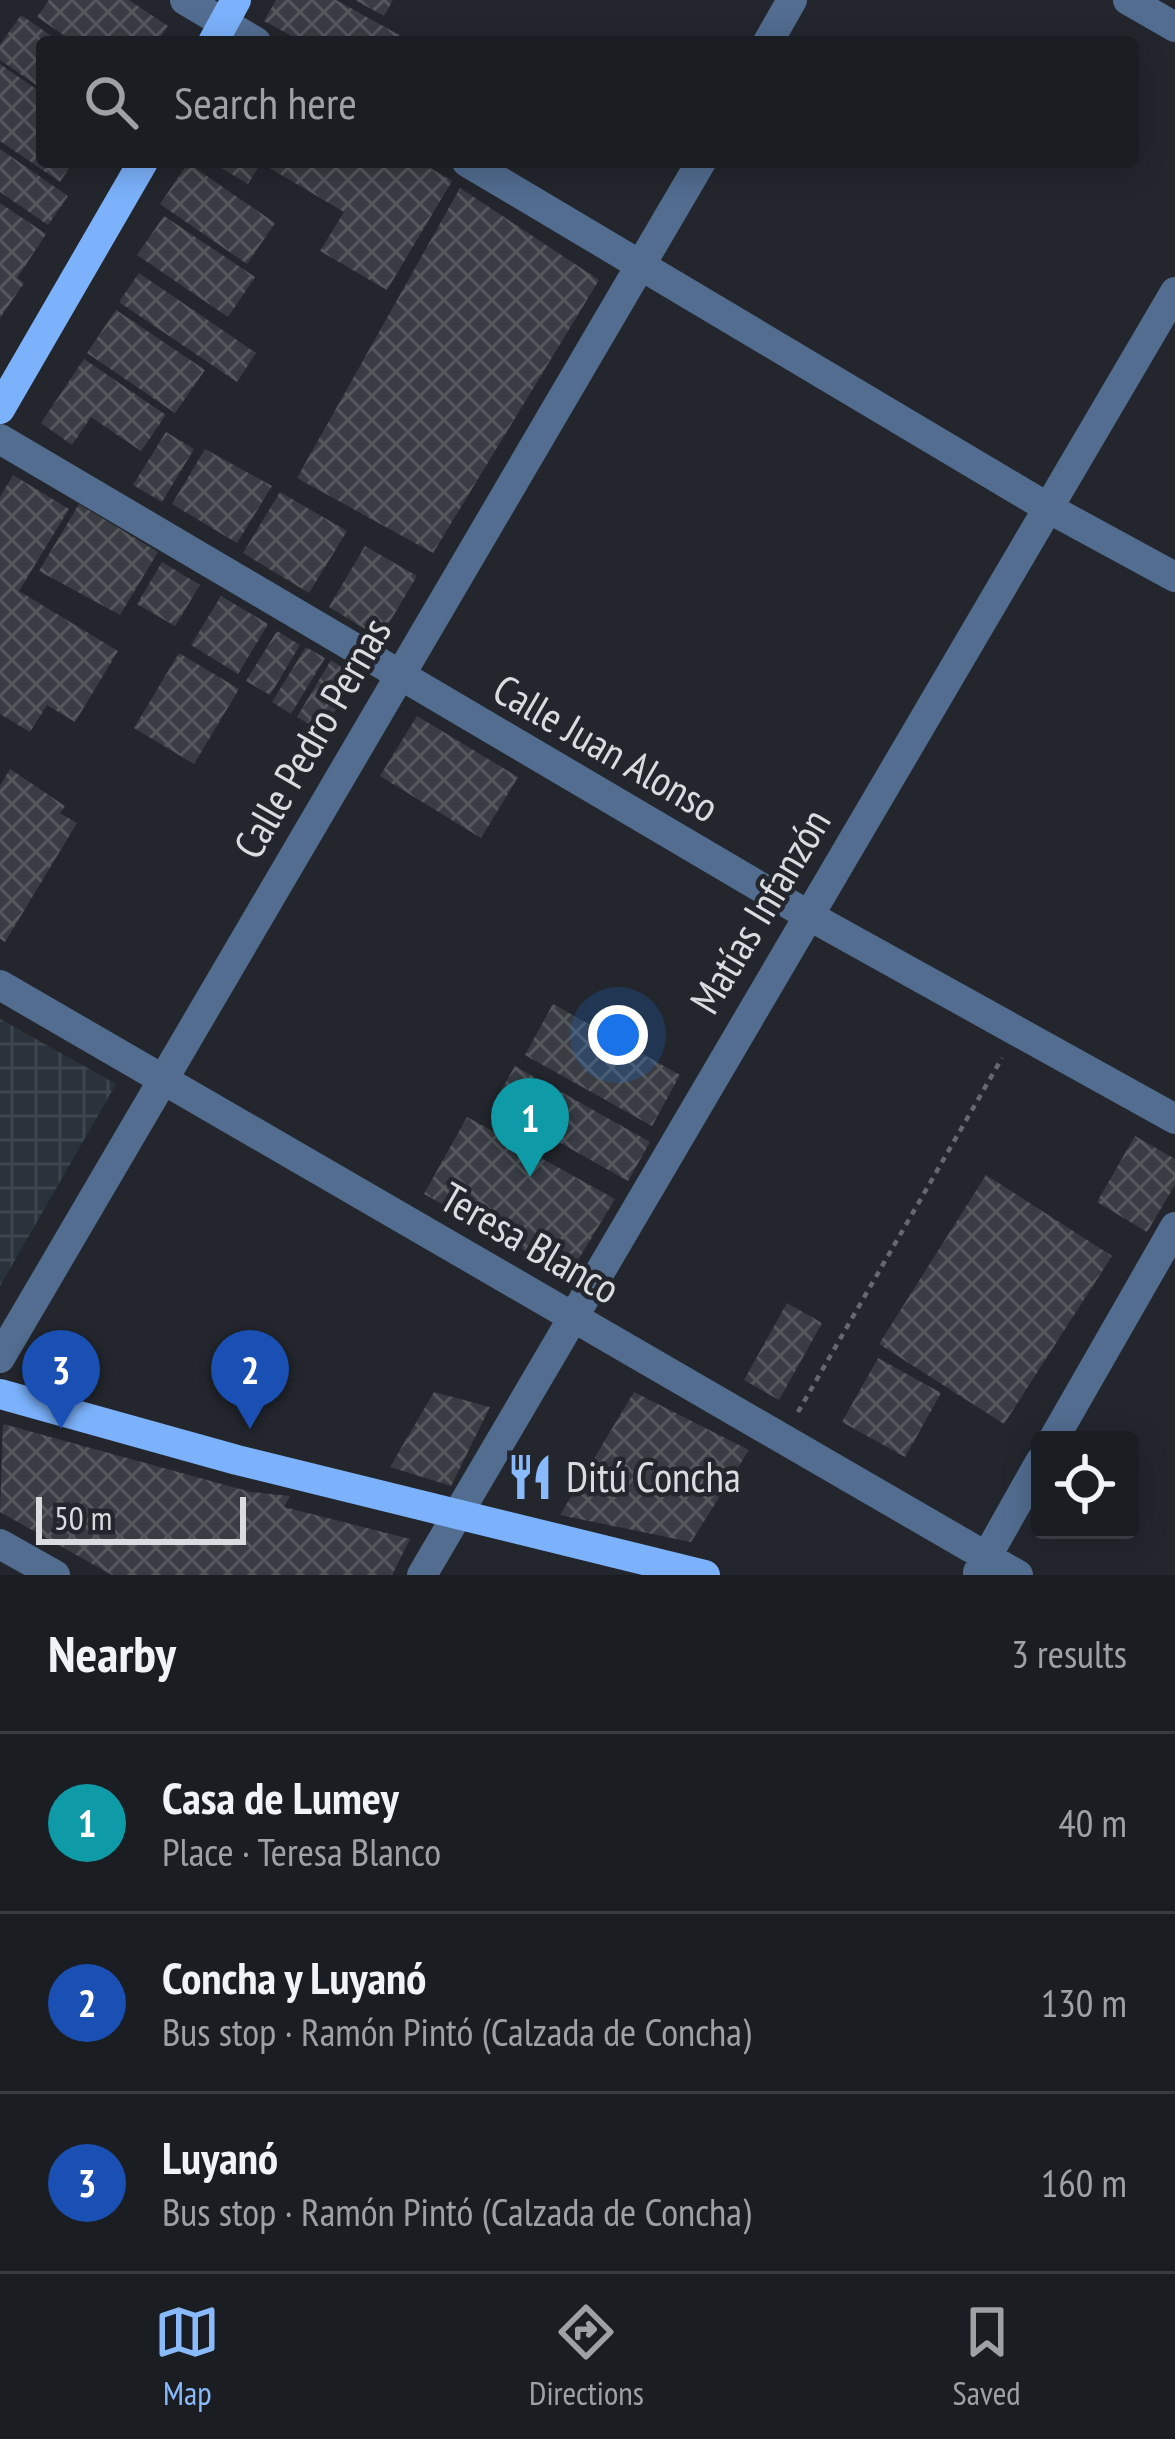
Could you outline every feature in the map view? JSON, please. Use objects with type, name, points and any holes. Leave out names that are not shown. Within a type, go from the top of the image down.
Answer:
[{"type":"main road","points":[[0,409],[140,168]]},
{"type":"main road","points":[[0,1394],[454,1516],[705,1575]]},
{"type":"street","points":[[185,0],[224,22]]},
{"type":"street","points":[[771,36],[792,0]]},
{"type":"street","points":[[1128,0],[1175,27]]},
{"type":"street","points":[[478,168],[1050,509],[1175,577]]},
{"type":"street","name":"Calle Pedro Pernas","points":[[0,1358],[397,673],[698,168]]},
{"type":"street","name":"Matías Infanzón","points":[[422,1575],[1175,292]]},
{"type":"street","name":"Calle Juan Alonso","points":[[0,440],[806,914],[1175,1119]]},
{"type":"street","name":"Teresa Blanco","points":[[0,985],[783,1438],[981,1566],[1018,1575]]},
{"type":"street","points":[[1058,1431],[1175,1227]]},
{"type":"street","points":[[981,1566],[1031,1478]]},
{"type":"street","points":[[0,1544],[55,1575]]},
{"type":"path","points":[[783,1438],[1017,1032]]},
{"type":"shaded area","points":[[0,1019],[116,1084],[0,1286]]},
{"type":"building","points":[[49,0],[129,0],[168,26],[161,36],[65,36],[37,17]]},
{"type":"building","points":[[276,0],[336,0],[401,36],[292,36],[264,21]]},
{"type":"building","points":[[355,0],[393,0],[384,16]]},
{"type":"building","points":[[21,15],[51,36],[36,36],[36,85],[0,60],[0,45]]},
{"type":"building","points":[[0,64],[36,89],[36,166],[0,141]]},
{"type":"building","points":[[0,149],[68,196],[48,225],[0,192]]},
{"type":"building","points":[[40,168],[69,168],[60,182]]},
{"type":"building","points":[[185,168],[195,168],[275,223],[247,264],[160,204]]},
{"type":"building","points":[[221,168],[258,168],[248,184]]},
{"type":"building","points":[[269,168],[430,168],[452,181],[387,290],[320,251],[344,212]]},
{"type":"building","points":[[460,188],[599,280],[433,553],[297,478]]},
{"type":"building","points":[[0,203],[46,234],[17,278],[24,283],[0,318]]},
{"type":"building","points":[[164,216],[255,277],[228,317],[137,255]]},
{"type":"building","points":[[139,273],[256,353],[237,382],[119,302]]},
{"type":"building","points":[[116,310],[205,370],[175,413],[87,353]]},
{"type":"building","points":[[84,359],[166,415],[141,451],[91,417],[72,445],[41,423]]},
{"type":"building","points":[[166,432],[194,449],[162,502],[133,485]]},
{"type":"building","points":[[205,449],[272,486],[237,543],[172,504]]},
{"type":"building","points":[[13,475],[69,509],[19,591],[118,651],[75,722],[47,705],[30,732],[0,714],[0,497]]},
{"type":"building","points":[[280,492],[347,531],[309,593],[243,553]]},
{"type":"building","points":[[79,504],[158,552],[120,615],[39,571]]},
{"type":"building","points":[[365,546],[417,576],[380,638],[329,607]]},
{"type":"building","points":[[162,562],[200,585],[175,626],[137,604]]},
{"type":"building","points":[[221,596],[268,624],[238,674],[191,645]]},
{"type":"building","points":[[277,631],[300,645],[270,695],[246,681]]},
{"type":"building","points":[[306,647],[325,658],[291,714],[272,702]]},
{"type":"building","points":[[179,653],[239,689],[194,764],[134,728]]},
{"type":"building","points":[[331,660],[356,676],[322,732],[297,717]]},
{"type":"building","points":[[417,716],[518,777],[481,838],[380,776]]},
{"type":"building","points":[[10,769],[65,806],[60,813],[77,823],[5,942],[0,939],[0,786]]},
{"type":"building","points":[[553,1004],[680,1075],[652,1126],[525,1055]]},
{"type":"building","points":[[515,1066],[650,1142],[628,1181],[493,1105]]},
{"type":"building","points":[[467,1117],[615,1199],[569,1275],[424,1194]]},
{"type":"building","points":[[1135,1136],[1175,1159],[1175,1185],[1147,1232],[1097,1202]]},
{"type":"building","points":[[986,1175],[1112,1256],[1004,1424],[879,1344]]},
{"type":"building","points":[[787,1303],[822,1323],[779,1400],[744,1380]]},
{"type":"building","points":[[878,1358],[941,1393],[905,1457],[842,1422]]},
{"type":"building","points":[[434,1392],[490,1407],[451,1486],[390,1467]]},
{"type":"building","points":[[634,1392],[749,1450],[691,1542],[560,1515]]},
{"type":"building","points":[[3,1424],[251,1492],[290,1496],[284,1507],[410,1539],[392,1575],[112,1575],[0,1512]]},
{"type":"place","name":"Casa de Lumey","points":[[530,1177]]},
{"type":"place","name":"Luyanó","points":[[61,1429]]},
{"type":"place","name":"Concha y Luyanó","points":[[250,1429]]},
{"type":"place","name":"Ditú Concha","points":[[530,1477]]}]
